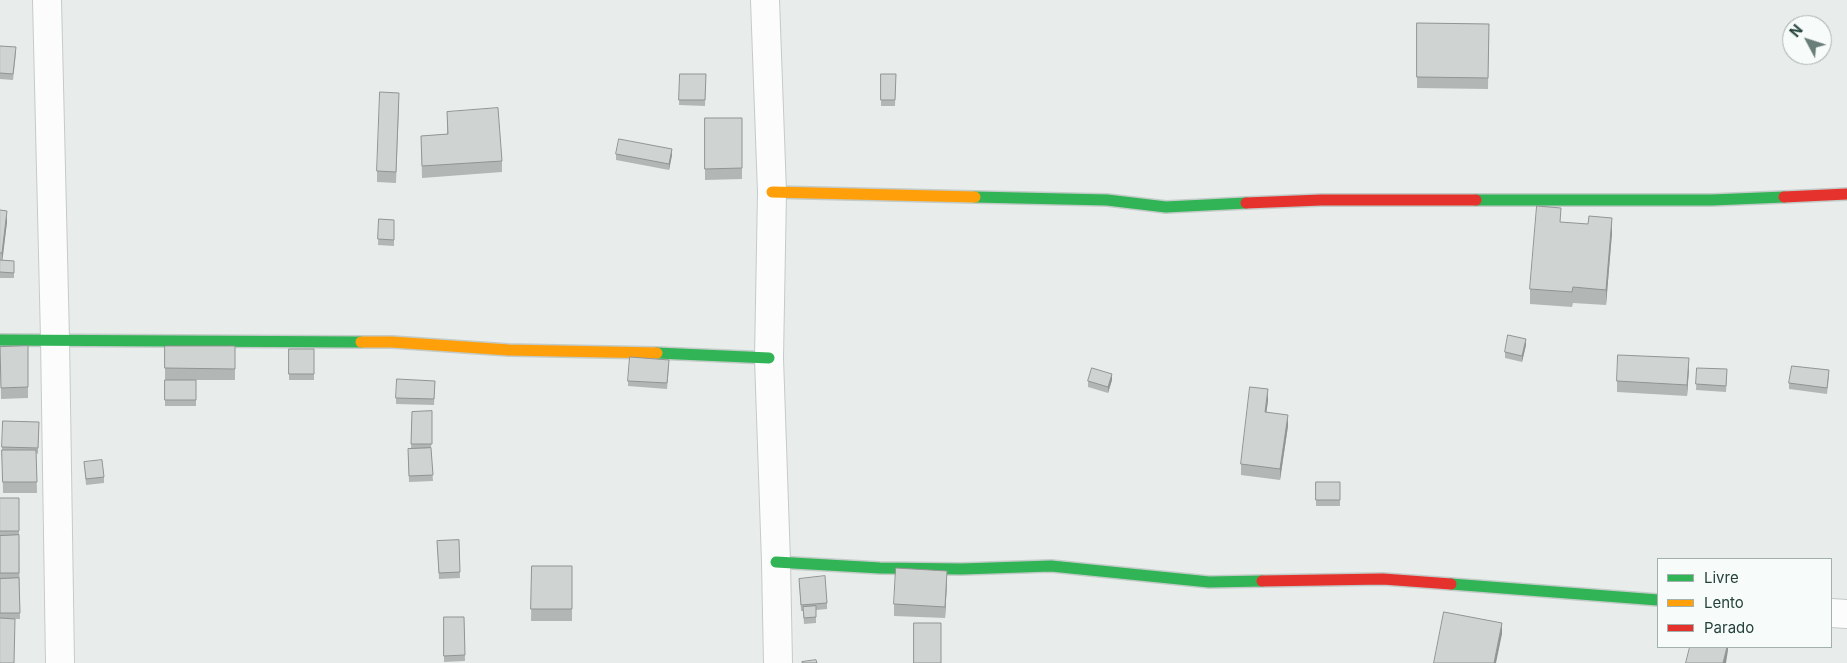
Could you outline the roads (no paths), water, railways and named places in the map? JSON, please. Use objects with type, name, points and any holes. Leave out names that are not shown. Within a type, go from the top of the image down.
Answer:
[{"type":"street","points":[[47,0],[60,663]]},
{"type":"street","points":[[765,0],[772,192],[769,358],[778,663]]},
{"type":"street","points":[[772,192],[1107,200],[1166,207],[1321,200],[1712,200],[1847,194]]},
{"type":"street","points":[[0,340],[392,342],[509,350],[685,353],[769,358]]},
{"type":"street","points":[[776,562],[880,568],[962,569],[1050,566],[1210,582],[1383,579],[1657,600]]},
{"type":"street","points":[[1832,613],[1847,614]]}]
